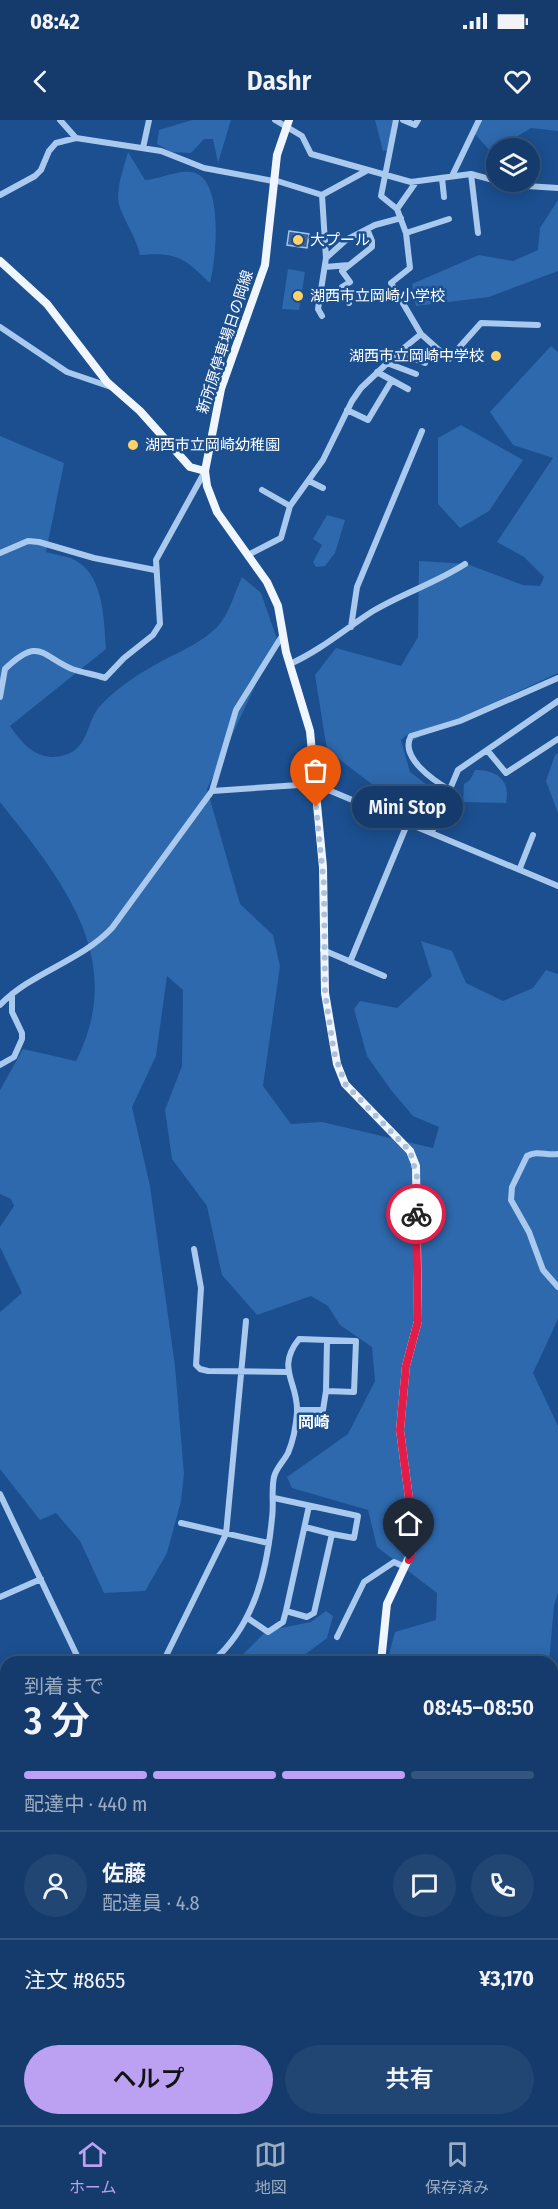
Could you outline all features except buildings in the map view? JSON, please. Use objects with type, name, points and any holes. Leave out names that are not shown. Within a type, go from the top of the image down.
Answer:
[{"type":"main road","name":"新所原停車場日の岡線","points":[[287,124],[273,180],[265,264],[221,389],[205,471],[217,512],[267,582],[278,606],[282,636],[310,731],[323,867],[323,950],[329,1024],[337,1064],[345,1084],[410,1151],[416,1166],[418,1321],[406,1366],[400,1430],[412,1521],[412,1551],[387,1604],[382,1656]]},
{"type":"main road","points":[[0,261],[47,304],[85,358],[164,436],[190,467],[205,471]]},
{"type":"street","points":[[61,120],[75,138]]},
{"type":"street","points":[[143,148],[149,120]]},
{"type":"street","points":[[275,120],[287,124],[302,136],[311,154],[366,171],[416,182],[471,174],[511,185],[558,188]]},
{"type":"street","points":[[396,120],[381,196],[397,209],[401,218],[406,233],[410,268],[391,283],[421,334],[449,359],[481,323],[538,325]]},
{"type":"street","points":[[403,120],[415,125],[418,120]]},
{"type":"street","points":[[452,176],[479,120]]},
{"type":"street","points":[[0,195],[35,176],[41,170],[49,151],[56,143],[75,138],[160,151],[204,168],[273,180],[322,195],[366,171]]},
{"type":"street","points":[[471,174],[478,233]]},
{"type":"street","points":[[442,178],[444,197]]},
{"type":"street","points":[[397,209],[416,182]]},
{"type":"street","points":[[322,195],[326,258],[318,309],[322,316]]},
{"type":"street","points":[[326,258],[346,240],[367,229],[401,218]]},
{"type":"street","points":[[406,233],[449,219]]},
{"type":"street","points":[[342,271],[372,246],[367,229]]},
{"type":"street","points":[[325,267],[338,264],[349,265]]},
{"type":"street","points":[[338,264],[350,282],[342,287],[349,303]]},
{"type":"street","points":[[0,327],[67,372],[115,388]]},
{"type":"street","points":[[248,555],[281,538],[290,506],[323,460],[359,390],[421,334]]},
{"type":"street","points":[[399,352],[425,363]]},
{"type":"street","points":[[387,363],[416,374]]},
{"type":"street","points":[[377,372],[408,389]]},
{"type":"street","points":[[347,410],[368,420],[392,380]]},
{"type":"street","points":[[351,627],[357,587],[422,431]]},
{"type":"street","points":[[0,697],[5,669],[22,656],[37,650],[44,651],[69,668],[105,678],[124,658],[153,635],[160,624],[156,560],[166,538],[205,471]]},
{"type":"street","points":[[309,481],[323,488]]},
{"type":"street","points":[[262,490],[290,506]]},
{"type":"street","points":[[0,553],[28,541],[39,542],[94,558],[155,570]]},
{"type":"street","points":[[290,664],[316,652],[387,603],[441,579],[465,564]]},
{"type":"street","points":[[0,1005],[12,994],[108,933],[212,791],[236,710],[282,636]]},
{"type":"street","points":[[450,790],[415,762],[408,743],[411,735],[460,722],[558,678]]},
{"type":"street","points":[[432,832],[458,770],[558,701]]},
{"type":"street","points":[[487,750],[506,773],[558,739]]},
{"type":"street","points":[[212,791],[314,784],[558,885]]},
{"type":"street","points":[[350,962],[408,822]]},
{"type":"street","points":[[520,868],[533,835]]},
{"type":"street","points":[[323,950],[384,976]]},
{"type":"street","points":[[0,1065],[14,1057],[22,1039],[22,1033],[12,1012],[12,994]]},
{"type":"street","points":[[558,1154],[550,1156],[537,1152],[527,1156],[512,1187],[511,1200],[529,1232],[543,1270],[558,1287]]},
{"type":"street","points":[[194,1248],[201,1287],[196,1365],[208,1371],[288,1372]]},
{"type":"street","points":[[166,1656],[226,1534],[246,1321]]},
{"type":"street","points":[[219,1656],[249,1619],[268,1543],[274,1498],[274,1474],[288,1452],[297,1410],[288,1372],[289,1354],[299,1339],[356,1341],[354,1392],[326,1390]]},
{"type":"street","points":[[297,1410],[323,1410],[326,1390],[327,1341]]},
{"type":"street","points":[[0,1494],[77,1656]]},
{"type":"street","points":[[274,1498],[358,1516],[354,1538],[305,1527]]},
{"type":"street","points":[[249,1619],[268,1632],[283,1622],[309,1506]]},
{"type":"street","points":[[181,1523],[268,1543]]},
{"type":"street","points":[[286,1611],[307,1617],[315,1612],[332,1533]]},
{"type":"street","points":[[337,1637],[364,1582],[394,1562],[405,1567]]},
{"type":"street","points":[[0,1597],[42,1579]]},
{"type":"shaded area","points":[[192,120],[231,120],[218,163],[213,139],[204,139],[191,153],[171,152],[157,144],[159,130]]},
{"type":"shaded area","points":[[375,120],[399,120],[390,150],[383,151]]},
{"type":"shaded area","points":[[482,120],[558,120],[558,131],[531,128],[514,138],[486,138],[486,146],[475,134]]},
{"type":"shaded area","points":[[128,152],[145,180],[179,172],[191,172],[202,177],[209,188],[216,220],[216,239],[210,283],[179,258],[153,254],[140,255],[121,211],[118,198]]},
{"type":"shaded area","points":[[558,200],[558,271],[489,297],[416,306],[412,284],[479,255],[513,261],[538,250],[540,228]]},
{"type":"shaded area","name":"大プール","points":[[289,231],[309,234],[307,248],[287,245]]},
{"type":"shaded area","points":[[288,269],[305,272],[299,310],[282,309]]},
{"type":"shaded area","points":[[551,346],[558,352],[558,673],[409,742],[407,735],[401,740],[410,772],[431,788],[433,797],[418,809],[402,807],[327,750],[315,675],[336,648],[401,666],[418,637],[419,561],[467,564],[523,585],[540,586],[544,577],[524,557],[497,542],[553,458],[513,445],[490,412]]},
{"type":"shaded area","points":[[461,425],[523,460],[489,511],[460,528],[438,504],[438,438]]},
{"type":"shaded area","points":[[0,436],[64,463],[46,552],[71,558],[87,569],[98,589],[104,626],[106,649],[10,726],[20,740],[33,751],[47,757],[56,757],[73,751],[83,740],[96,711],[123,685],[193,645],[218,626],[229,609],[242,577],[261,593],[277,639],[207,789],[240,904],[273,935],[280,966],[263,1086],[291,1124],[322,1122],[433,1148],[439,1127],[413,1116],[391,1090],[367,1056],[354,1009],[360,1001],[397,1008],[432,976],[421,941],[452,951],[466,983],[503,1001],[533,988],[546,970],[558,974],[558,1319],[533,1373],[558,1426],[558,1592],[554,1606],[550,1656],[389,1656],[395,1632],[436,1620],[437,1593],[377,1547],[368,1510],[292,1488],[287,1477],[348,1434],[375,1381],[372,1347],[340,1325],[328,1306],[311,1296],[257,1315],[222,1275],[207,1206],[172,1159],[165,1110],[182,1066],[183,990],[167,976],[156,1056],[132,1107],[150,1186],[175,1366],[184,1474],[181,1501],[167,1553],[145,1591],[104,1593],[80,1541],[56,1513],[40,1520],[0,1469],[0,1312],[22,1293],[0,1247],[0,1227],[14,1206],[11,1199],[0,1194],[0,1090],[23,1049],[76,1061],[90,1024],[95,988],[91,955],[81,922],[65,891],[45,861],[0,802]]},
{"type":"shaded area","points":[[327,515],[345,520],[335,553],[325,566],[316,567],[313,562],[322,545],[313,539]]},
{"type":"shaded area","points":[[558,753],[558,813],[546,781],[555,755]]},
{"type":"shaded area","points":[[475,770],[490,772],[501,778],[506,788],[506,803],[463,802],[464,784],[470,780]]},
{"type":"shaded area","points":[[326,1611],[333,1616],[327,1638],[303,1656],[242,1656],[266,1631],[311,1622]]},
{"type":"way so far","points":[[316,807],[325,902],[323,950],[325,993],[334,1052],[345,1084],[410,1151],[416,1166],[416,1214]]},
{"type":"place","name":"大プール","points":[[298,240]]},
{"type":"place","name":"湖西市立岡崎小学校","points":[[298,296]]},
{"type":"place","name":"湖西市立岡崎中学校","points":[[496,356]]},
{"type":"place","name":"湖西市立岡崎幼稚園","points":[[133,445]]},
{"type":"place","name":"Mini Stop","points":[[316,807]]},
{"type":"district","name":"岡崎","points":[[314,1422]]},
{"type":"route","points":[[409,1560],[412,1551],[412,1521],[401,1457],[400,1430],[406,1366],[418,1321],[416,1214]]}]
